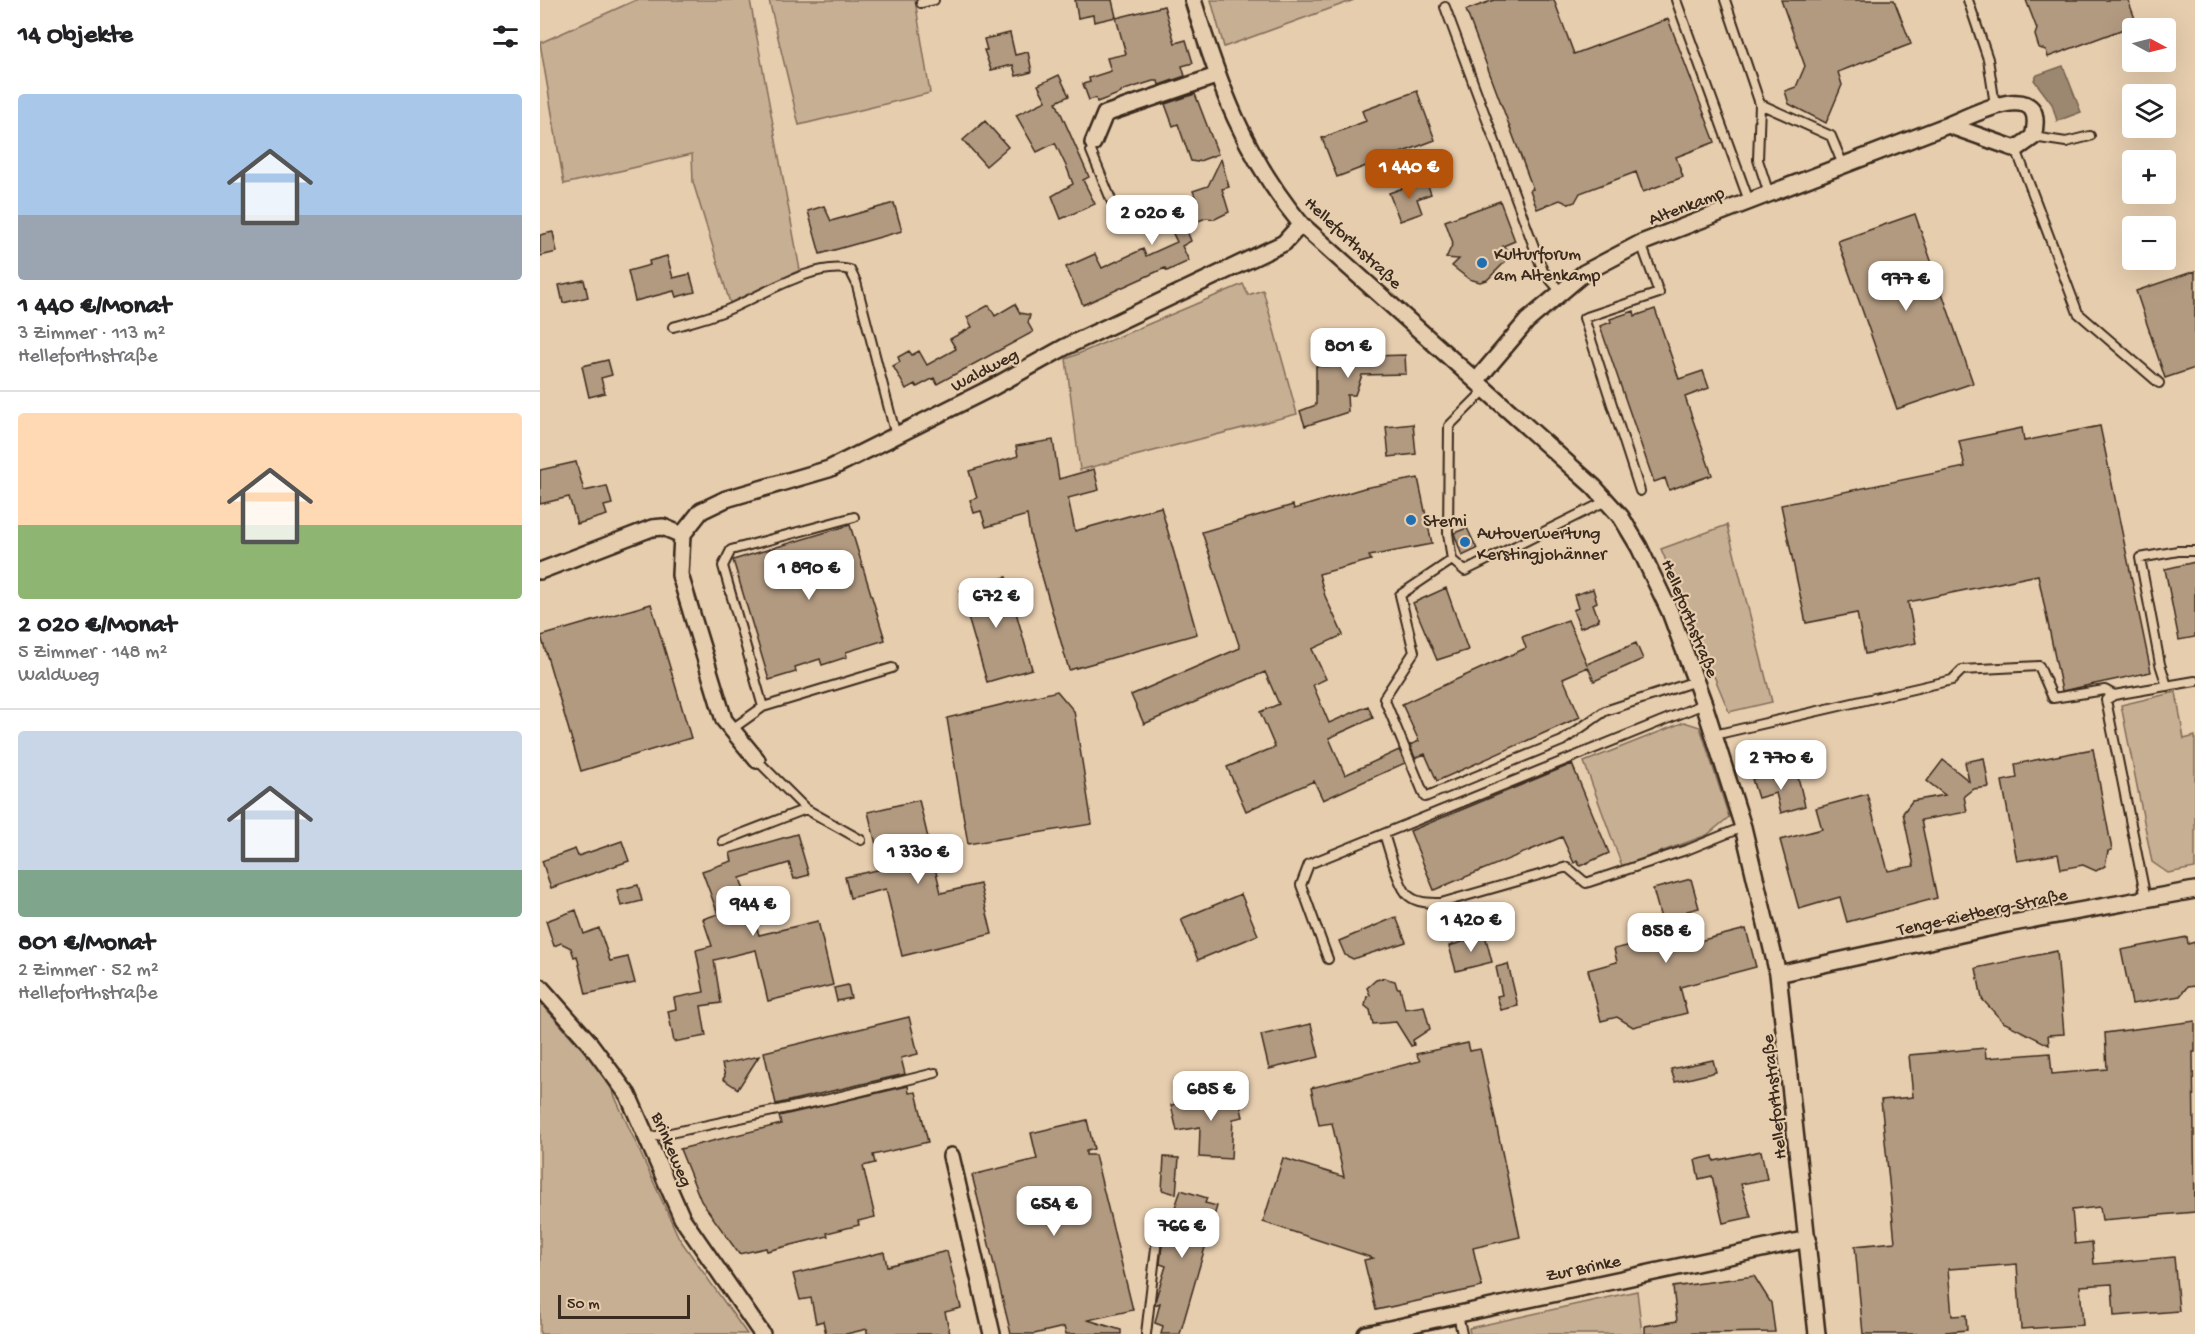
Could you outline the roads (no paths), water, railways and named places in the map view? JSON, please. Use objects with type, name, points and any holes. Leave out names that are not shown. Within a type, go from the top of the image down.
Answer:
[{"type":"street","name":"Helleforthstraße","points":[[1193,0],[1216,76],[1252,155],[1280,198],[1301,224],[1481,385],[1606,501],[1621,517],[1640,548],[1670,612],[1704,704],[1743,826],[1778,974],[1817,1334]]},
{"type":"street","points":[[1093,143],[1105,114],[1216,76]]},
{"type":"street","name":"Altenkamp","points":[[1481,385],[1527,321],[1584,273],[1641,243],[1995,105],[2014,102],[2026,105],[2035,114],[2033,137]]},
{"type":"street","points":[[1948,125],[2016,149],[2033,137]]},
{"type":"street","name":"Waldweg","points":[[682,534],[701,512],[726,499],[829,469],[1065,347],[1284,243],[1301,224]]},
{"type":"street","points":[[540,571],[652,528],[663,527],[682,534],[680,576],[724,720],[757,760]]},
{"type":"street","name":"Tenge-Rietberg-Straße","points":[[1778,974],[2007,924],[2195,890]]},
{"type":"street","name":"Brinkeweg","points":[[540,987],[588,1041],[628,1095],[682,1218],[762,1334]]},
{"type":"street","points":[[951,1156],[992,1334]]},
{"type":"street","name":"Zur Brinke","points":[[1366,1334],[1808,1239]]},
{"type":"lane","points":[[921,3],[934,0]]},
{"type":"lane","points":[[1676,0],[1749,201]]},
{"type":"lane","points":[[1725,0],[1760,104],[1758,160],[1769,194]]},
{"type":"lane","points":[[1968,0],[1988,59],[1995,105]]},
{"type":"lane","points":[[1445,7],[1544,271],[1561,292]]},
{"type":"lane","points":[[1760,104],[1831,136],[1843,165]]},
{"type":"lane","points":[[2033,137],[2066,142],[2090,136]]},
{"type":"lane","points":[[1093,143],[1091,151],[1119,219]]},
{"type":"lane","points":[[2016,149],[2078,313],[2159,383]]},
{"type":"lane","points":[[1640,491],[1584,318],[1659,293],[1641,243]]},
{"type":"lane","points":[[673,327],[725,310],[819,269],[837,266],[850,270],[856,282],[896,436]]},
{"type":"lane","points":[[1481,385],[1449,426],[1448,532],[1452,560],[1465,571],[1606,501]]},
{"type":"lane","points":[[763,707],[723,566],[731,550],[854,517]]},
{"type":"lane","points":[[2167,686],[2160,664],[2140,558],[2178,551],[2195,551]]},
{"type":"lane","points":[[1452,560],[1400,595],[1414,652],[1384,698],[1425,797],[1562,741],[1605,711],[1696,681]]},
{"type":"lane","points":[[1714,735],[1952,680],[1962,670],[2039,666],[2053,698],[2105,690],[2114,695]]},
{"type":"lane","points":[[732,729],[763,707],[892,668]]},
{"type":"lane","points":[[2146,898],[2106,700],[2114,695],[2195,681]]},
{"type":"lane","points":[[1328,958],[1301,885],[1309,864],[1704,704]]},
{"type":"lane","points":[[757,760],[806,809],[861,840]]},
{"type":"lane","points":[[723,841],[806,809]]},
{"type":"lane","points":[[1384,834],[1403,888],[1409,896],[1424,902],[1441,903],[1567,867],[1586,883],[1689,849],[1743,826]]},
{"type":"lane","points":[[647,1138],[829,1099],[935,1073]]},
{"type":"lane","points":[[1146,1334],[1160,1213]]},
{"type":"lane","points":[[1458,1314],[1462,1334]]},
{"type":"place","name":"Kulturforum am Altenkamp","points":[[1482,263]]},
{"type":"place","name":"Sterni","points":[[1411,520]]},
{"type":"place","name":"Autoverwertung Kerstingjohänner","points":[[1465,542]]}]
